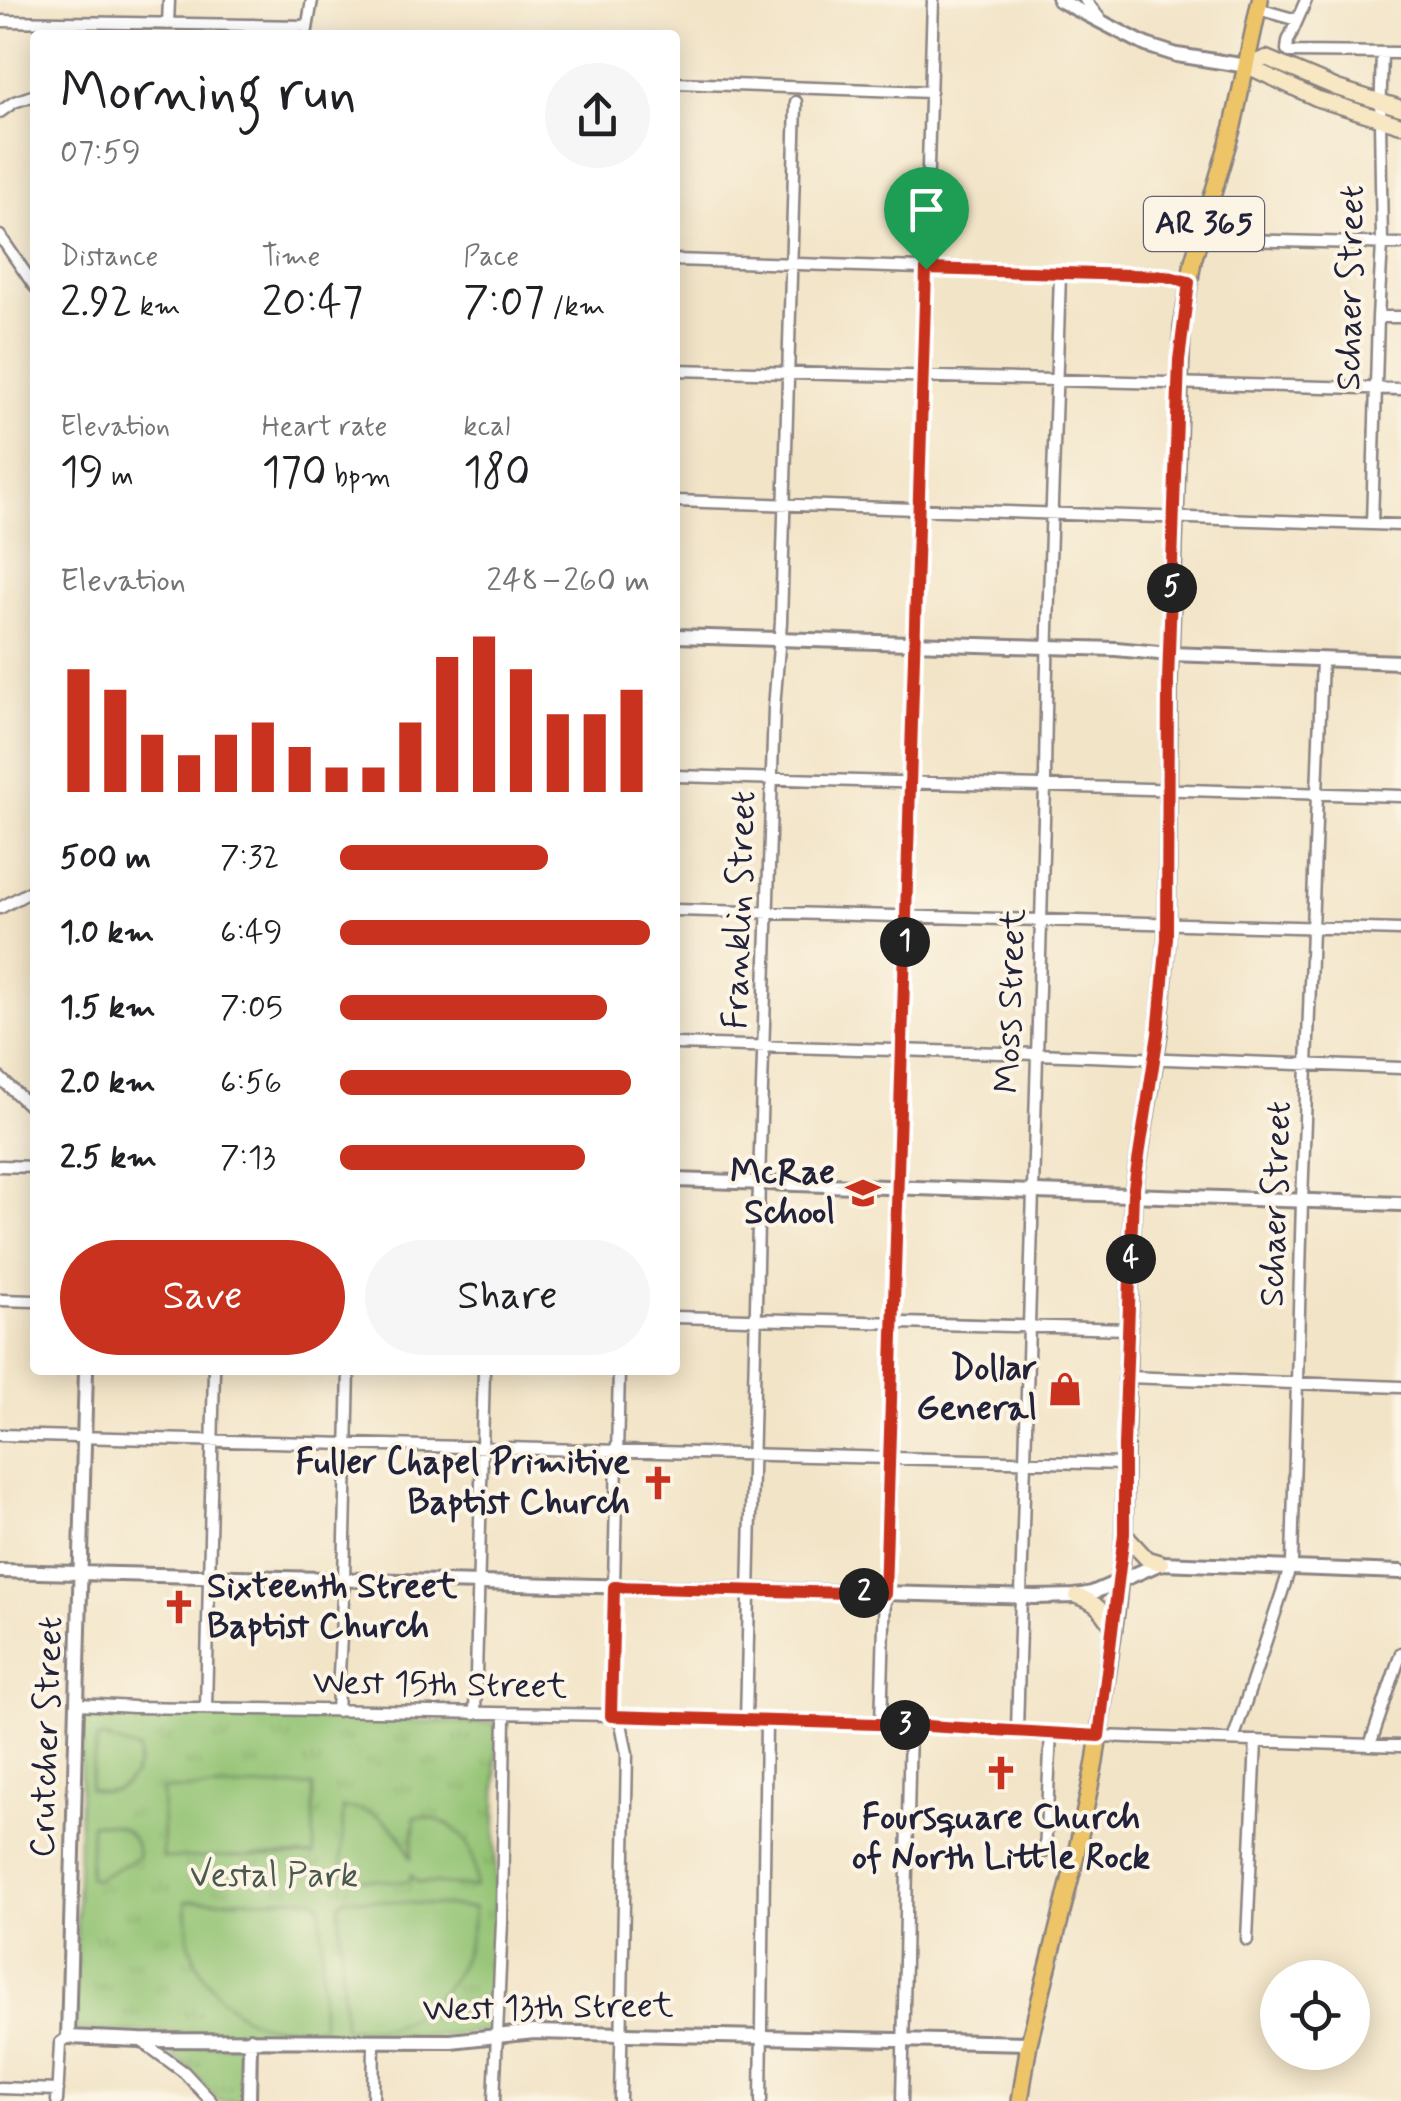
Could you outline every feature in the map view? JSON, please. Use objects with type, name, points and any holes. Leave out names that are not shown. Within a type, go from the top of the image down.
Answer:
[{"type":"main road","name":"AR 365","points":[[1020,2101],[1029,2042],[1074,1864],[1099,1736],[1114,1630],[1124,1534],[1133,1194],[1164,986],[1170,654],[1182,328],[1189,282],[1233,126],[1259,5]]},
{"type":"main road","points":[[1247,66],[1266,58],[1337,88],[1401,108]]},
{"type":"main road","points":[[1247,66],[1318,99],[1401,125]]},
{"type":"main road","points":[[1124,1534],[1147,1558],[1160,1563]]},
{"type":"main road","points":[[1076,1596],[1095,1603],[1114,1630]]},
{"type":"street","points":[[168,24],[169,0]]},
{"type":"street","points":[[0,21],[307,30],[312,0]]},
{"type":"street","points":[[881,1724],[933,0]]},
{"type":"street","points":[[1059,0],[1135,41],[1162,51],[1247,66]]},
{"type":"street","points":[[1085,0],[1104,25]]},
{"type":"street","points":[[1306,0],[1288,41],[1290,52],[1401,53]]},
{"type":"street","points":[[1259,5],[1297,20]]},
{"type":"street","name":"Schaer Street","points":[[1372,524],[1382,244],[1382,53]]},
{"type":"street","points":[[680,83],[931,92]]},
{"type":"street","points":[[0,112],[30,97]]},
{"type":"street","name":"Franklin Street","points":[[746,1720],[758,1182],[796,102]]},
{"type":"street","points":[[0,236],[30,280]]},
{"type":"street","points":[[1200,239],[1401,244]]},
{"type":"street","points":[[680,260],[1165,276],[1189,282]]},
{"type":"street","name":"Moss Street","points":[[1017,1730],[1060,273]]},
{"type":"street","points":[[1378,317],[1401,317]]},
{"type":"street","points":[[680,370],[1401,389]]},
{"type":"street","points":[[680,501],[1401,524]]},
{"type":"street","points":[[680,636],[1401,662]]},
{"type":"street","name":"Schaer Street","points":[[1232,1740],[1291,1567],[1322,660]]},
{"type":"street","points":[[680,776],[1401,796]]},
{"type":"street","points":[[0,908],[30,892]]},
{"type":"street","points":[[680,910],[1401,930]]},
{"type":"street","points":[[680,1044],[1401,1068]]},
{"type":"street","points":[[0,1078],[30,1106]]},
{"type":"street","points":[[0,1166],[30,1167]]},
{"type":"street","points":[[680,1180],[1401,1204]]},
{"type":"street","points":[[0,1300],[30,1300]]},
{"type":"street","points":[[680,1317],[1128,1329]]},
{"type":"street","name":"Crutcher Street","points":[[57,2096],[60,2043],[68,2036],[86,1375]]},
{"type":"street","points":[[206,1708],[214,1375]]},
{"type":"street","points":[[338,1711],[349,1375]]},
{"type":"street","points":[[475,1714],[484,1375]]},
{"type":"street","points":[[619,1375],[611,1716],[621,1723],[627,1754],[620,2101]]},
{"type":"street","points":[[1127,1377],[1401,1386]]},
{"type":"street","points":[[0,1436],[1124,1464]]},
{"type":"street","points":[[0,1572],[1021,1597],[1092,1593],[1160,1563],[1401,1572]]},
{"type":"street","points":[[1370,1745],[1401,1654]]},
{"type":"street","name":"West 15th Street","points":[[78,1704],[881,1724],[1401,1746]]},
{"type":"street","points":[[494,2101],[505,1714]]},
{"type":"street","points":[[760,2101],[766,1721]]},
{"type":"street","points":[[902,2101],[910,1725]]},
{"type":"street","points":[[1045,1852],[1050,1733]]},
{"type":"street","points":[[1247,1940],[1256,1741]]},
{"type":"street","name":"West 13th Street","points":[[68,2036],[374,2042],[463,2041],[534,2032],[1029,2042]]},
{"type":"street","points":[[249,2101],[250,2039]]},
{"type":"street","points":[[140,2040],[184,2072],[209,2100]]},
{"type":"street","points":[[372,2101],[374,2042]]},
{"type":"street","points":[[0,2088],[57,2096]]},
{"type":"green space","name":"Vestal Park","points":[[82,1713],[497,1723],[494,2030],[447,2036],[77,2032],[74,2024]]},
{"type":"green space","points":[[102,1738],[139,1750],[131,1778],[114,1790],[89,1789],[97,1740]]},
{"type":"green space","points":[[313,1786],[314,1855],[163,1858],[162,1790]]},
{"type":"green space","points":[[343,1808],[367,1812],[386,1822],[401,1837],[411,1859],[415,1817],[443,1822],[469,1847],[475,1887],[418,1882],[411,1875],[410,1882],[349,1878],[342,1870]]},
{"type":"green space","points":[[91,1823],[123,1829],[133,1839],[138,1857],[95,1880],[89,1877]]},
{"type":"green space","points":[[314,1898],[321,1905],[322,2027],[273,2026],[240,2013],[217,1993],[199,1967],[189,1941],[186,1901]]},
{"type":"green space","points":[[346,1898],[474,1908],[469,1940],[450,1982],[428,2005],[396,2024],[380,2028],[344,2027],[339,1905]]},
{"type":"green space","points":[[169,2044],[237,2044],[243,2053],[243,2101],[218,2101],[189,2068],[167,2053]]},
{"type":"place","name":"McRae School","points":[[863,1193]]},
{"type":"place","name":"Dollar General","points":[[1065,1389]]},
{"type":"place","name":"Fuller Chapel Primitive Baptist Church","points":[[658,1483]]},
{"type":"place","name":"Sixteenth Street Baptist Church","points":[[179,1607]]},
{"type":"place","name":"Foursquare Church of North Little Rock","points":[[1001,1773]]},
{"type":"route","points":[[926,269],[1165,276],[1189,282],[1179,360],[1168,681],[1167,938],[1158,1034],[1133,1194],[1124,1534],[1099,1736],[910,1725],[611,1716],[614,1587],[885,1594],[926,269]]}]
